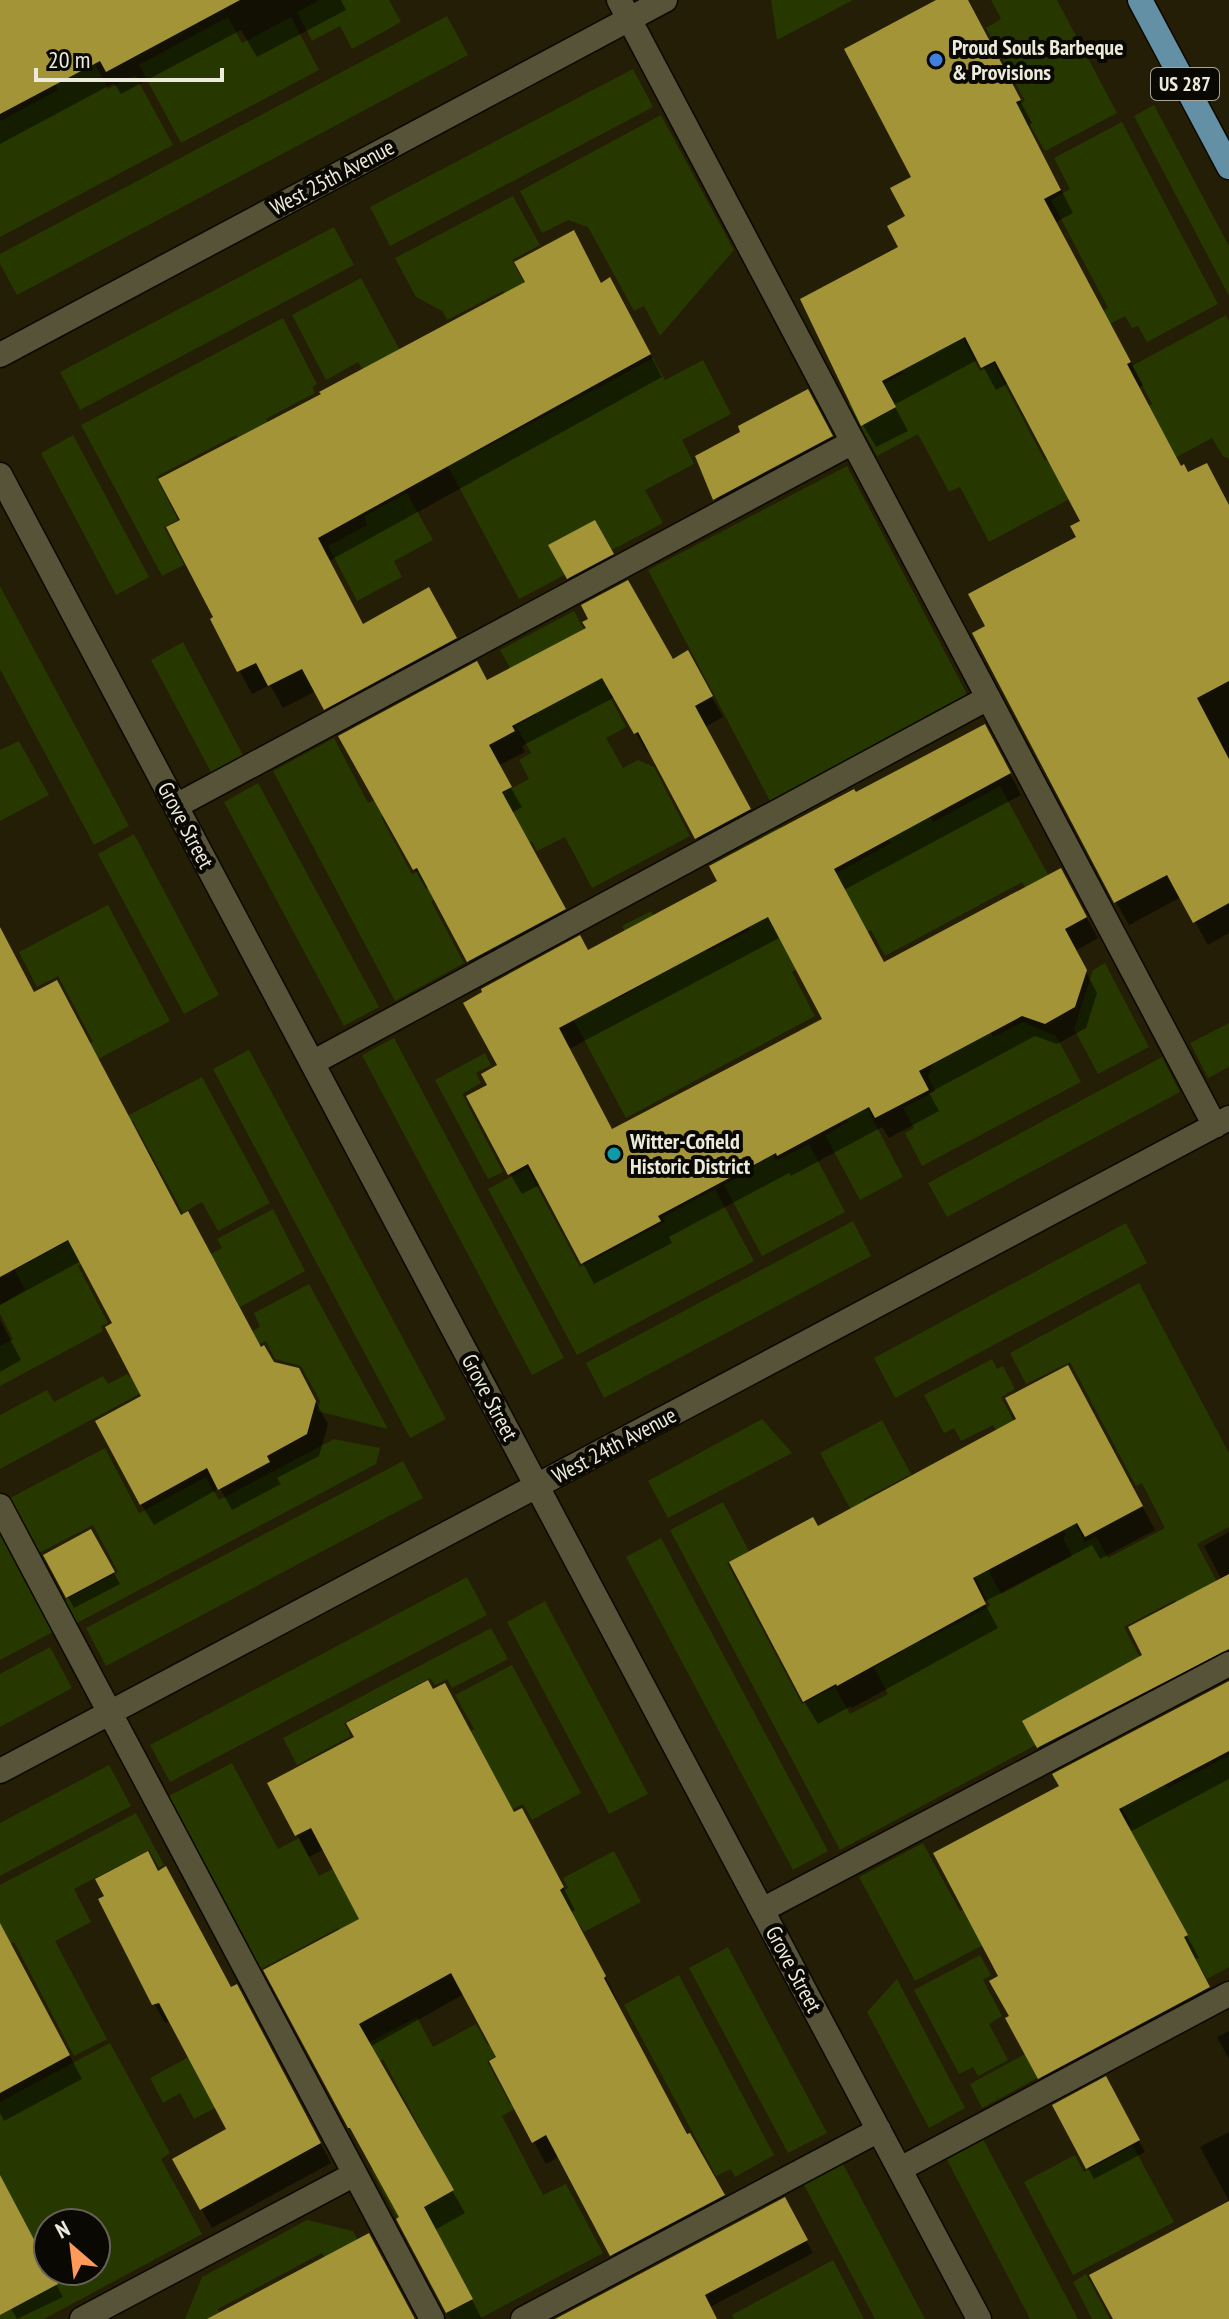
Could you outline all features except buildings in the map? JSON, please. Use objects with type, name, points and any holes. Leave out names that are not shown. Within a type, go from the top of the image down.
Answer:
[{"type":"main road","name":"US 287","points":[[1140,0],[1229,167]]},
{"type":"street","name":"West 25th Avenue","points":[[0,355],[624,10],[665,0]]},
{"type":"street","points":[[624,10],[988,698],[1222,1122]]},
{"type":"street","points":[[176,806],[853,442]]},
{"type":"street","name":"Grove Street","points":[[0,475],[979,2319]]},
{"type":"street","points":[[312,1063],[988,698]]},
{"type":"street","name":"West 24th Avenue","points":[[0,1771],[1222,1122]]},
{"type":"street","points":[[0,1506],[432,2319]]},
{"type":"street","points":[[762,1910],[1229,1664]]},
{"type":"street","points":[[900,2169],[1229,1994]]},
{"type":"street","points":[[523,2319],[879,2130]]},
{"type":"street","points":[[82,2319],[355,2174]]},
{"type":"green space","points":[[320,0],[389,0],[401,22],[352,49],[340,26],[312,41],[297,12]]},
{"type":"green space","points":[[771,0],[853,0],[777,40]]},
{"type":"green space","points":[[991,0],[1057,0],[1117,113],[1045,151],[1027,120],[1009,129],[925,154],[1025,101],[986,28],[1001,19]]},
{"type":"green space","points":[[447,16],[468,55],[17,295],[0,264],[0,254]]},
{"type":"green space","points":[[228,17],[242,43],[291,17],[319,70],[181,143],[139,65]]},
{"type":"green space","points":[[25,27],[77,29],[108,89],[135,75],[173,145],[0,237],[0,121],[58,90]]},
{"type":"green space","points":[[633,69],[653,107],[390,246],[370,207]]},
{"type":"green space","points":[[1154,105],[1229,246],[1229,296],[1134,116]]},
{"type":"green space","points":[[661,115],[734,250],[660,336],[644,306],[634,311],[588,227],[568,220],[542,233],[520,191]]},
{"type":"green space","points":[[1122,122],[1218,304],[1147,342],[1138,326],[1132,328],[1125,316],[1005,379],[999,366],[1108,308],[1051,200],[1070,189],[1054,158]]},
{"type":"green space","points":[[513,196],[540,245],[512,260],[582,393],[563,403],[503,291],[447,320],[442,311],[416,297],[395,258]]},
{"type":"green space","points":[[334,227],[354,265],[80,410],[60,372]]},
{"type":"green space","points":[[361,278],[402,354],[363,370],[358,362],[326,380],[292,315]]},
{"type":"green space","points":[[933,282],[980,371],[994,364],[1045,461],[1129,417],[1150,456],[989,542],[960,487],[949,492],[918,434],[877,456],[848,403],[904,373],[873,314]]},
{"type":"green space","points":[[1226,315],[1229,321],[1229,459],[1223,456],[1212,438],[1162,465],[1134,414],[1152,404],[1132,366]]},
{"type":"green space","points":[[283,318],[317,384],[312,387],[315,393],[266,419],[325,533],[236,435],[156,477],[178,520],[164,527],[184,565],[162,576],[81,425]]},
{"type":"green space","points":[[653,358],[665,380],[703,360],[731,414],[682,440],[694,464],[645,490],[663,523],[519,599],[432,437],[456,425],[472,455]]},
{"type":"green space","points":[[73,435],[149,577],[116,595],[41,453]]},
{"type":"green space","points":[[847,466],[968,696],[770,801],[648,570]]},
{"type":"green space","points":[[407,493],[433,540],[394,561],[402,577],[357,601],[328,546],[367,525],[364,516]]},
{"type":"green space","points":[[0,586],[129,826],[94,845],[0,669]]},
{"type":"green space","points":[[574,611],[617,690],[609,695],[626,727],[606,738],[623,768],[638,760],[654,767],[690,836],[592,888],[565,837],[537,851],[532,841],[527,844],[501,794],[529,779],[519,760],[531,753],[516,726],[536,715],[500,650]]},
{"type":"green space","points":[[183,642],[243,755],[211,772],[151,660]]},
{"type":"green space","points":[[334,738],[368,803],[383,796],[392,811],[381,817],[412,874],[422,869],[442,895],[431,901],[464,963],[395,1001],[273,771]]},
{"type":"green space","points":[[19,741],[49,795],[0,821],[0,750]]},
{"type":"green space","points":[[904,768],[933,822],[1000,786],[1065,906],[1043,918],[1022,882],[885,956],[871,930],[792,972],[815,1016],[626,1118],[573,1019],[579,941],[613,1001],[651,981],[622,926],[651,911],[669,944],[695,931],[707,952],[750,930],[725,883],[737,876],[727,856],[780,827],[813,886],[891,843],[863,790]]},
{"type":"green space","points":[[258,783],[379,1007],[344,1026],[224,802]]},
{"type":"green space","points":[[134,834],[219,995],[184,1014],[98,854]]},
{"type":"green space","points":[[108,905],[170,1021],[66,1076],[57,1062],[93,1042],[58,976],[37,987],[19,952]]},
{"type":"green space","points":[[955,924],[973,958],[955,968],[993,1037],[1023,1022],[1056,1036],[1081,1082],[922,1166],[905,1133],[914,1128],[903,1108],[935,1091],[928,1077],[938,1050],[889,960]]},
{"type":"green space","points":[[1105,963],[1149,1047],[1098,1074],[1074,1029],[1093,970]]},
{"type":"green space","points":[[820,1019],[903,1177],[860,1200],[825,1135],[848,1122],[800,1030]]},
{"type":"green space","points":[[1229,1023],[1229,1067],[1208,1078],[1190,1043]]},
{"type":"green space","points":[[394,1038],[564,1358],[532,1375],[362,1055]]},
{"type":"green space","points":[[249,1050],[446,1419],[410,1438],[213,1069]]},
{"type":"green space","points":[[485,1053],[491,1065],[476,1073],[481,1083],[462,1094],[503,1172],[488,1179],[435,1080]]},
{"type":"green space","points":[[1162,1057],[1180,1092],[947,1217],[928,1183]]},
{"type":"green space","points":[[727,1069],[776,1161],[809,1144],[845,1212],[762,1256],[724,1185],[754,1169],[707,1080]]},
{"type":"green space","points":[[202,1077],[270,1203],[218,1231],[202,1202],[183,1213],[133,1121],[124,1125],[121,1119]]},
{"type":"green space","points":[[527,1168],[580,1267],[665,1222],[663,1217],[715,1189],[754,1261],[577,1355],[488,1189]]},
{"type":"green space","points":[[273,1209],[305,1271],[240,1307],[217,1264],[213,1266],[207,1256],[222,1248],[217,1239]]},
{"type":"green space","points":[[853,1221],[871,1256],[604,1398],[586,1363]]},
{"type":"green space","points":[[1126,1223],[1147,1263],[895,1398],[874,1358]]},
{"type":"green space","points":[[78,1236],[90,1259],[78,1266],[108,1323],[101,1326],[103,1331],[0,1386],[0,1346],[13,1339],[0,1314],[0,1305],[25,1290],[15,1270]]},
{"type":"green space","points":[[1139,1283],[1229,1453],[1229,1527],[1197,1544],[1227,1601],[1205,1655],[1175,1600],[1124,1627],[1153,1682],[840,1850],[670,1530],[723,1502],[749,1551],[727,1563],[802,1704],[835,1687],[850,1714],[888,1694],[874,1667],[903,1652],[882,1612],[899,1603],[921,1642],[990,1606],[971,1569],[984,1562],[1001,1594],[1072,1556],[1063,1538],[1066,1535],[1063,1529],[1075,1523],[1085,1542],[1096,1536],[1108,1558],[1165,1528],[1142,1483],[1136,1486],[1070,1362],[1026,1384],[1010,1353]]},
{"type":"green space","points":[[309,1284],[388,1429],[317,1411],[320,1401],[301,1366],[275,1359],[266,1341],[252,1348],[202,1357],[260,1327],[254,1313]]},
{"type":"green space","points":[[992,1359],[997,1369],[1003,1366],[1015,1389],[1001,1397],[1067,1520],[1011,1458],[993,1425],[961,1441],[954,1428],[944,1433],[924,1395]]},
{"type":"green space","points":[[149,1366],[182,1371],[0,1469],[0,1415],[47,1390],[54,1402],[103,1376],[108,1384]]},
{"type":"green space","points":[[762,1419],[792,1453],[668,1518],[648,1481]]},
{"type":"green space","points":[[882,1420],[911,1474],[864,1499],[865,1503],[851,1510],[820,1453]]},
{"type":"green space","points":[[334,1439],[380,1448],[376,1464],[77,1623],[65,1600],[118,1572],[93,1525],[39,1553],[10,1498],[105,1448],[139,1513],[206,1477],[219,1500]]},
{"type":"green space","points":[[403,1461],[423,1498],[106,1666],[86,1628]]},
{"type":"green space","points":[[0,1533],[53,1632],[0,1660]]},
{"type":"green space","points":[[661,1538],[828,1851],[793,1870],[626,1557]]},
{"type":"green space","points":[[467,1577],[487,1615],[170,1782],[150,1745]]},
{"type":"green space","points":[[545,1601],[648,1794],[609,1814],[507,1622]]},
{"type":"green space","points":[[491,1628],[508,1659],[452,1688],[447,1679],[435,1685],[430,1678],[344,1723],[351,1736],[297,1765],[283,1738]]},
{"type":"green space","points":[[50,1647],[72,1688],[0,1727],[0,1674]]},
{"type":"green space","points":[[512,1665],[581,1793],[532,1820],[523,1804],[504,1814],[462,1736],[474,1729],[455,1695]]},
{"type":"green space","points":[[1150,1754],[1168,1788],[1229,1755],[1229,1967],[1207,1979],[1185,1939],[1142,1962],[1102,1841],[1131,1825],[1106,1778]]},
{"type":"green space","points":[[232,1763],[278,1849],[299,1838],[319,1876],[424,1821],[355,1957],[338,1928],[261,1969],[169,1796]]},
{"type":"green space","points":[[109,1765],[131,1806],[0,1876],[0,1823]]},
{"type":"green space","points":[[136,1813],[164,1865],[159,1868],[149,1850],[74,1889],[91,1922],[55,1941],[107,2039],[74,2056],[14,1942],[0,1949],[0,1885]]},
{"type":"green space","points":[[923,1843],[960,1911],[969,1907],[989,1942],[915,1981],[859,1877]]},
{"type":"green space","points":[[614,1851],[641,1902],[584,1932],[579,1923],[566,1930],[547,1899],[568,1888],[563,1878]]},
{"type":"green space","points":[[728,1947],[827,2133],[788,2153],[689,1968]]},
{"type":"green space","points":[[980,1955],[991,1975],[983,1980],[1002,2016],[989,2024],[1008,2060],[978,2076],[973,2067],[959,2074],[914,1990]]},
{"type":"green space","points":[[679,1975],[774,2155],[735,2177],[731,2169],[716,2176],[624,2005]]},
{"type":"green space","points":[[897,1979],[965,2108],[929,2128],[867,2012]]},
{"type":"green space","points":[[1127,1999],[1139,2023],[982,2108],[970,2084]]},
{"type":"green space","points":[[417,2017],[433,2047],[476,2024],[488,2046],[494,2043],[500,2054],[487,2061],[510,2104],[522,2097],[525,2103],[502,2116],[543,2195],[566,2184],[603,2253],[479,2319],[451,2319],[371,2170],[426,2140],[383,2059],[365,2068],[355,2050]]},
{"type":"green space","points":[[110,2043],[170,2153],[161,2159],[202,2234],[112,2282],[112,2207],[32,2207],[32,2287],[103,2287],[44,2319],[0,2319],[0,2102]]},
{"type":"green space","points":[[198,2052],[276,2076],[194,2119],[180,2093],[163,2103],[150,2078]]},
{"type":"green space","points":[[982,2137],[1078,2319],[1030,2319],[945,2156]]},
{"type":"green space","points":[[1133,2146],[1174,2222],[1073,2275],[1024,2182],[1075,2155],[1084,2172]]},
{"type":"green space","points":[[842,2162],[925,2319],[875,2319],[803,2183]]},
{"type":"green space","points":[[307,2220],[353,2231],[395,2313],[357,2319],[322,2253],[218,2309],[222,2319],[185,2319],[202,2277]]},
{"type":"green space","points":[[833,2260],[864,2319],[734,2319],[732,2315]]},
{"type":"green space","points":[[1086,2274],[1110,2319],[1092,2319],[1073,2282]]},
{"type":"place","name":"Proud Souls Barbeque & Provisions","points":[[936,60]]},
{"type":"place","name":"Witter-Cofield Historic District","points":[[614,1154]]}]
